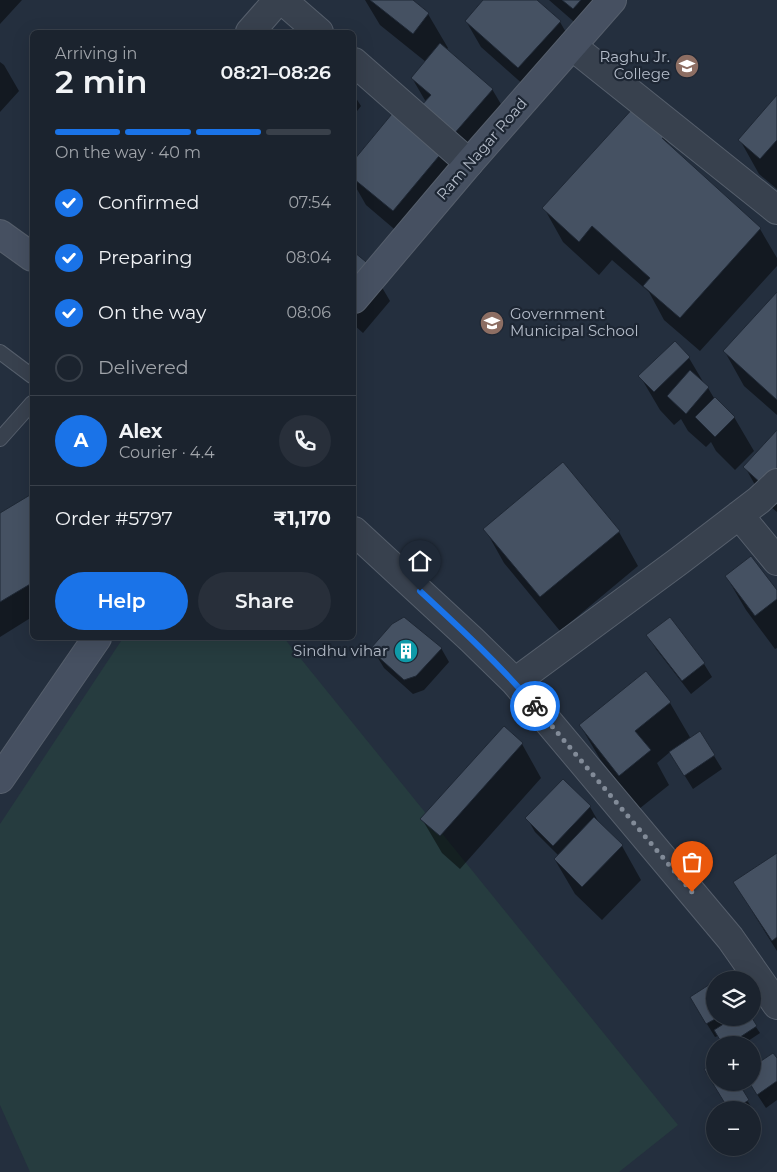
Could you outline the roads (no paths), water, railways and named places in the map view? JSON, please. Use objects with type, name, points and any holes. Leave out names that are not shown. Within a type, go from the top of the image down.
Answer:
[{"type":"street","points":[[252,30],[278,0]]},
{"type":"street","points":[[282,0],[318,30]]},
{"type":"street","name":"Ram Nagar Road","points":[[356,297],[612,0]]},
{"type":"street","points":[[572,46],[777,210]]},
{"type":"street","points":[[356,64],[470,163]]},
{"type":"street","points":[[0,234],[30,256]]},
{"type":"street","points":[[514,682],[760,500],[777,483]]},
{"type":"street","points":[[739,515],[777,561]]},
{"type":"street","points":[[356,533],[472,640],[514,682],[730,938],[777,1005]]},
{"type":"street","points":[[0,779],[95,640]]},
{"type":"lane","points":[[0,352],[30,374]]},
{"type":"lane","points":[[0,439],[30,405]]},
{"type":"place","name":"Raghu Jr. College","points":[[687,66]]},
{"type":"place","name":"Government Municipal School","points":[[492,323]]},
{"type":"place","name":"Sindhu vihar","points":[[406,651]]}]
